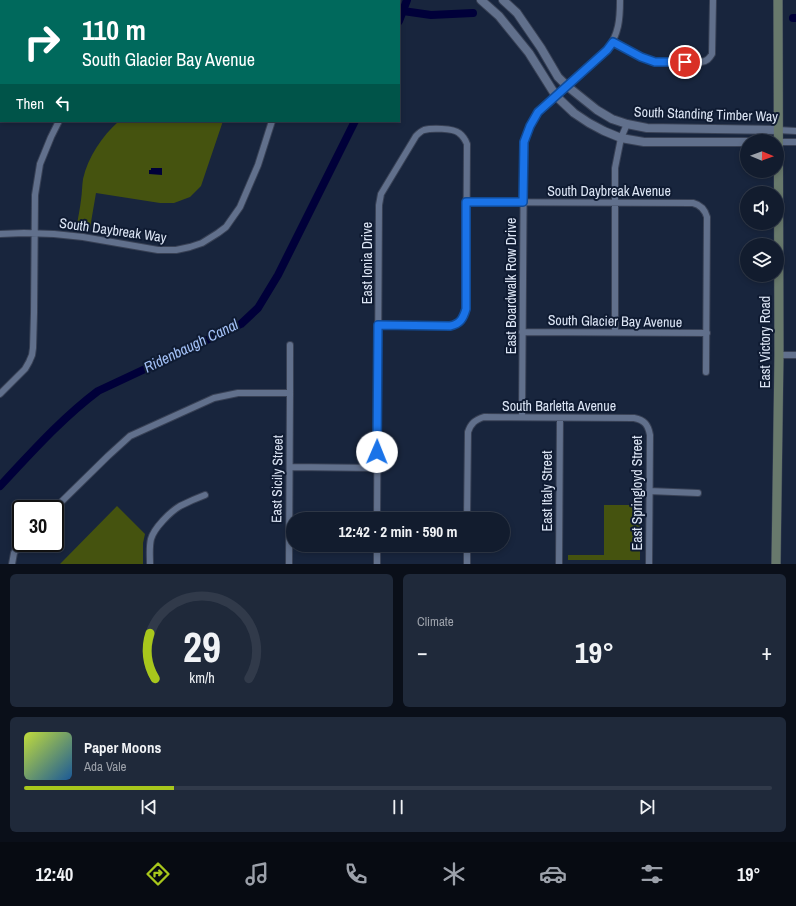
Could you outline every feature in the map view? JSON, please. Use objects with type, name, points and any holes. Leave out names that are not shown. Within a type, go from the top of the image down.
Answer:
[{"type":"main road","name":"East Victory Road","points":[[778,0],[778,134]]},
{"type":"main road","name":"East Victory Road","points":[[776,564],[779,355],[778,178]]},
{"type":"street","name":"South Standing Timber Way","points":[[481,0],[498,16],[529,54],[556,96],[574,113],[589,123],[621,138],[644,142],[740,142]]},
{"type":"street","name":"South Standing Timber Way","points":[[503,0],[517,13],[541,48],[558,77],[597,110],[612,119],[647,128],[796,131]]},
{"type":"street","name":"East Boardwalk Row Drive","points":[[522,417],[524,142],[530,126],[538,112],[607,50],[613,42],[620,14],[620,0]]},
{"type":"street","points":[[613,42],[641,57],[655,62],[706,61],[712,54],[713,0]]},
{"type":"street","points":[[0,394],[25,369],[34,348],[35,195],[40,164],[50,137],[58,122]]},
{"type":"street","name":"South Daybreak Way","points":[[0,234],[54,234],[83,237],[158,250],[176,250],[190,247],[209,239],[218,233],[226,226],[240,206],[258,165],[272,122]]},
{"type":"street","points":[[615,332],[615,168],[621,138],[627,124]]},
{"type":"street","name":"East Ionia Drive","points":[[377,512],[379,205],[381,194],[416,136],[422,130],[450,129],[460,133],[464,138],[466,144],[466,202]]},
{"type":"street","name":"South Standing Timber Way","points":[[784,142],[796,142]]},
{"type":"street","points":[[378,325],[450,326],[460,322],[466,309],[466,202]]},
{"type":"street","name":"South Daybreak Avenue","points":[[466,202],[698,204],[705,212],[707,217],[706,333]]},
{"type":"street","name":"South Glacier Bay Avenue","points":[[522,332],[706,333]]},
{"type":"street","points":[[706,333],[706,372]]},
{"type":"street","name":"East Sicily Street","points":[[288,564],[290,345]]},
{"type":"street","points":[[779,355],[796,355]]},
{"type":"street","points":[[63,500],[130,436],[214,398],[238,393],[290,393]]},
{"type":"street","name":"South Barletta Avenue","points":[[467,512],[468,432],[470,426],[479,419],[484,417],[634,418],[645,422]]},
{"type":"street","name":"East Italy Street","points":[[559,564],[560,418]]},
{"type":"street","name":"East Springloyd Street","points":[[645,422],[650,435],[648,564]]},
{"type":"street","points":[[290,467],[377,468]]},
{"type":"street","points":[[649,490],[698,493]]},
{"type":"street","points":[[150,564],[151,539],[158,527],[172,512],[179,507],[205,495]]},
{"type":"street","points":[[12,564],[15,552]]},
{"type":"street","points":[[377,552],[377,564]]},
{"type":"street","points":[[467,552],[467,564]]},
{"type":"green space","points":[[118,122],[223,122],[201,186],[190,197],[174,203],[160,203],[96,193],[90,228],[77,225],[85,171],[96,147]]},
{"type":"green space","points":[[604,505],[640,505],[640,560],[568,560],[568,555],[604,555]]},
{"type":"green space","points":[[117,506],[145,534],[143,543],[143,564],[60,564]]},
{"type":"shaded area","points":[[151,168],[162,168],[162,175],[149,174],[149,170],[151,170]]},
{"type":"waterway","name":"Ridenbaugh Canal","points":[[400,18],[407,0]]},
{"type":"waterway","points":[[403,11],[431,15],[473,13]]},
{"type":"waterway","name":"Ridenbaugh Canal","points":[[0,486],[59,424],[98,391],[241,324],[258,308],[278,275],[354,122]]},
{"type":"route","points":[[377,452],[378,325],[450,326],[460,322],[466,309],[466,202],[523,202],[524,142],[530,126],[538,112],[607,50],[613,42],[641,57],[655,62],[685,62]]}]
